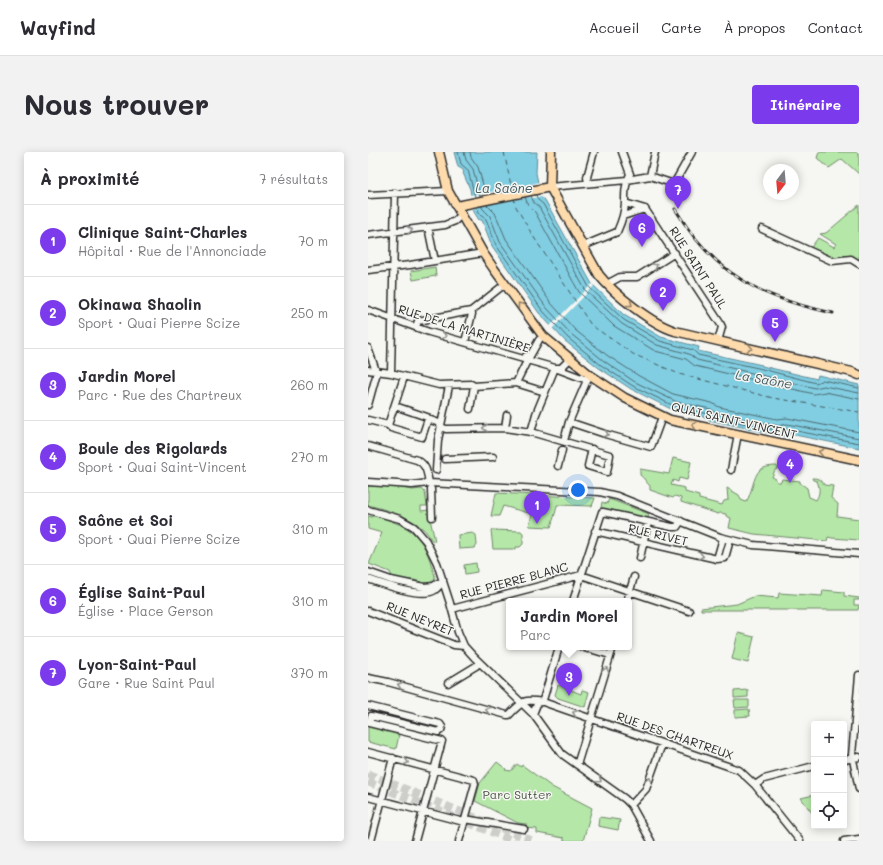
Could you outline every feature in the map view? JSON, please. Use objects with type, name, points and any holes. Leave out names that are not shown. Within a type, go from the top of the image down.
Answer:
[{"type":"main road","name":"QUAI SAINT-VINCENT","points":[[439,152],[448,191],[483,253],[543,336],[570,359],[589,378],[670,420],[859,460]]},
{"type":"main road","points":[[551,152],[550,187],[601,277],[630,304],[668,329],[854,372],[859,375]]},
{"type":"main road","points":[[457,206],[550,187]]},
{"type":"street","points":[[588,183],[587,177],[594,152]]},
{"type":"street","points":[[583,246],[616,232],[623,216],[625,191],[630,179],[630,174],[622,152]]},
{"type":"street","points":[[650,176],[655,152]]},
{"type":"street","points":[[550,187],[650,176],[671,183],[675,182],[692,152]]},
{"type":"street","points":[[368,195],[448,191]]},
{"type":"street","points":[[391,373],[394,194]]},
{"type":"street","points":[[625,203],[646,209]]},
{"type":"street","points":[[623,216],[646,209]]},
{"type":"street","name":"RUE SAINT PAUL","points":[[646,209],[720,323],[722,327],[718,341]]},
{"type":"street","points":[[368,235],[428,227],[452,222],[462,214]]},
{"type":"street","points":[[428,227],[435,261]]},
{"type":"street","points":[[762,229],[832,261],[851,259],[859,264]]},
{"type":"street","points":[[368,270],[483,253]]},
{"type":"street","points":[[607,284],[620,277],[637,277],[675,253]]},
{"type":"street","points":[[416,327],[418,321],[471,311],[505,284]]},
{"type":"street","name":"RUE DE LA MARTINIÈRE","points":[[368,310],[416,327],[555,368]]},
{"type":"street","points":[[465,342],[472,314],[471,311]]},
{"type":"street","points":[[516,382],[526,359],[530,356],[539,340]]},
{"type":"street","points":[[368,348],[376,371],[369,401]]},
{"type":"street","points":[[531,432],[536,414],[555,368],[561,368],[570,359]]},
{"type":"street","name":"QUAI SAINT-VINCENT","points":[[555,368],[589,378]]},
{"type":"street","points":[[368,370],[391,373],[439,386],[470,384],[474,386],[516,382],[545,392]]},
{"type":"street","points":[[388,425],[404,377]]},
{"type":"street","points":[[564,441],[569,422],[589,378]]},
{"type":"street","points":[[436,470],[440,459],[438,440],[449,386]]},
{"type":"street","points":[[470,409],[474,386]]},
{"type":"street","points":[[395,406],[426,416],[428,419],[439,423],[441,427],[446,429],[505,428],[531,432],[592,449],[610,456],[606,472],[588,466],[592,449]]},
{"type":"street","points":[[505,428],[507,416]]},
{"type":"street","points":[[569,422],[651,447],[662,417]]},
{"type":"street","points":[[368,420],[388,425],[391,428],[422,438],[428,419]]},
{"type":"street","points":[[731,470],[738,434]]},
{"type":"street","points":[[368,446],[423,463],[426,468],[430,486],[432,517]]},
{"type":"street","points":[[558,466],[562,450]]},
{"type":"street","points":[[440,459],[493,457]]},
{"type":"street","points":[[368,482],[412,486],[607,493],[730,540],[745,543],[859,554]]},
{"type":"street","points":[[368,510],[400,519],[414,527],[426,541],[437,563],[458,632],[464,646],[533,714],[560,752],[625,799],[631,805],[651,841]]},
{"type":"street","points":[[574,598],[600,514],[603,512],[675,528],[681,521]]},
{"type":"street","points":[[640,558],[648,522]]},
{"type":"street","name":"RUE RIVET","points":[[595,531],[717,559]]},
{"type":"street","points":[[723,538],[717,559],[725,558],[730,540]]},
{"type":"street","points":[[368,572],[391,580],[424,587],[434,586],[443,580]]},
{"type":"street","points":[[581,575],[689,612]]},
{"type":"street","name":"RUE PIERRE BLANC","points":[[452,609],[581,575]]},
{"type":"street","points":[[628,598],[634,577]]},
{"type":"street","points":[[368,579],[388,586],[424,593],[436,590],[443,580]]},
{"type":"street","name":"RUE NEYRET","points":[[368,610],[454,645],[464,646]]},
{"type":"street","points":[[533,714],[535,707],[543,699],[558,650]]},
{"type":"street","points":[[593,650],[610,656]]},
{"type":"street","points":[[577,765],[612,650]]},
{"type":"street","points":[[448,683],[480,662]]},
{"type":"street","points":[[859,676],[856,758],[859,789]]},
{"type":"street","points":[[368,679],[388,682],[507,715],[509,715],[521,703]]},
{"type":"street","name":"RUE DES CHARTREUX","points":[[521,703],[529,700],[561,708],[739,770],[755,785],[800,841]]},
{"type":"street","points":[[368,706],[440,724],[442,727],[438,732],[370,716],[369,723],[442,741],[415,841]]},
{"type":"street","points":[[631,805],[646,789],[662,744]]},
{"type":"street","points":[[368,752],[474,781],[475,784],[459,841]]},
{"type":"street","points":[[371,841],[393,758]]},
{"type":"street","points":[[755,785],[764,779],[811,767]]},
{"type":"street","points":[[368,797],[465,820],[524,829]]},
{"type":"street","points":[[844,841],[859,839]]},
{"type":"green space","points":[[819,152],[859,152],[859,174],[842,159],[829,168],[817,158]]},
{"type":"green space","points":[[859,205],[859,262],[833,259],[809,250],[818,238],[834,247],[836,244],[820,234],[826,233]]},
{"type":"green space","points":[[435,267],[436,276],[413,280],[411,271]]},
{"type":"green space","points":[[673,458],[691,462],[687,480],[679,478],[678,482],[673,480],[671,485],[685,488],[685,492],[699,496],[699,499],[722,505],[724,501],[728,500],[727,488],[739,495],[741,500],[746,502],[758,473],[766,467],[776,466],[779,468],[775,470],[772,477],[776,479],[777,482],[781,482],[782,479],[800,481],[800,483],[807,488],[809,497],[816,500],[819,493],[819,486],[817,481],[813,480],[812,478],[820,479],[824,485],[833,486],[831,498],[838,504],[837,516],[859,519],[859,540],[828,537],[827,541],[754,534],[729,528],[731,518],[726,516],[726,514],[718,514],[681,502],[681,498],[675,496],[673,498],[650,490],[650,486],[640,475],[640,469],[669,474]]},
{"type":"green space","points":[[368,486],[391,486],[412,490],[422,489],[425,492],[427,506],[421,506],[421,511],[428,510],[435,541],[434,542],[432,540],[424,529],[403,516],[368,505]]},
{"type":"green space","points":[[496,493],[595,498],[592,506],[557,505],[551,527],[529,526],[532,514],[503,506],[499,516],[491,516]]},
{"type":"green space","points":[[609,499],[649,514],[648,518],[601,508],[602,502],[607,504]]},
{"type":"green space","points":[[373,515],[404,527],[417,537],[428,555],[435,575],[433,580],[428,584],[414,580],[405,580],[392,577],[390,572],[369,564],[382,533],[368,529],[368,516],[372,517]]},
{"type":"green space","points":[[491,530],[521,531],[523,533],[523,544],[520,547],[516,547],[516,549],[493,549]]},
{"type":"green space","points":[[473,533],[476,535],[477,545],[475,548],[459,549],[458,535]]},
{"type":"green space","points":[[476,563],[477,572],[465,574],[464,565]]},
{"type":"green space","points":[[823,590],[844,592],[844,596],[859,598],[859,600],[854,600],[854,605],[859,605],[858,610],[701,610],[701,608],[737,604],[755,596],[778,598],[779,593],[822,596]]},
{"type":"green space","points":[[738,633],[754,637],[748,663],[732,659]]},
{"type":"green space","points":[[558,685],[581,694],[582,690],[589,692],[585,707],[558,698],[555,695]]},
{"type":"green space","points":[[748,690],[748,697],[734,698],[734,691]]},
{"type":"green space","points":[[734,700],[749,700],[749,707],[735,708]]},
{"type":"green space","points":[[749,709],[750,716],[735,717],[735,710]]},
{"type":"green space","points":[[368,727],[399,735],[396,749],[368,742]]},
{"type":"green space","name":"Parc Sutter","points":[[497,762],[506,769],[505,770],[511,771],[517,764],[521,767],[522,765],[552,787],[592,808],[583,841],[564,841],[564,838],[537,833],[537,829],[526,828],[526,824],[518,823],[475,801],[480,783]]},
{"type":"green space","points":[[811,796],[811,812],[801,798]]},
{"type":"green space","points":[[599,817],[620,820],[618,830],[598,826]]},
{"type":"water","name":"La Saône","points":[[454,152],[537,152],[536,173],[541,197],[545,200],[592,284],[624,315],[661,337],[699,347],[698,351],[817,379],[818,375],[859,385],[859,448],[785,433],[784,436],[675,411],[631,389],[599,368],[565,341],[539,313],[492,246],[482,220],[479,220],[474,212],[470,189],[463,173],[464,172],[458,167]]},
{"type":"pier","points":[[539,182],[544,199],[541,197],[529,197],[481,206],[471,210],[468,195]]},
{"type":"pier","points":[[592,284],[594,286],[552,329],[549,327]]},
{"type":"ferry route","points":[[504,152],[512,190]]},
{"type":"ferry route","points":[[514,197],[515,205],[533,236],[591,325],[633,354],[679,374],[773,398],[859,412]]},
{"type":"tunnel","points":[[368,774],[533,841]]},
{"type":"tunnel","points":[[368,782],[514,841]]},
{"type":"railway","points":[[675,209],[693,236],[710,255],[741,279],[757,289],[793,303],[833,313]]},
{"type":"place","name":"Lyon-Saint-Paul","points":[[678,209]]},
{"type":"place","name":"Église Saint-Paul","points":[[642,247]]},
{"type":"place","name":"Okinawa Shaolin","points":[[663,311]]},
{"type":"place","name":"Saône et Soi","points":[[775,342]]},
{"type":"place","name":"Boule des Rigolards","points":[[790,483]]},
{"type":"place","name":"Clinique Saint-Charles","points":[[537,524]]},
{"type":"place","name":"Jardin Morel","points":[[569,696]]}]
